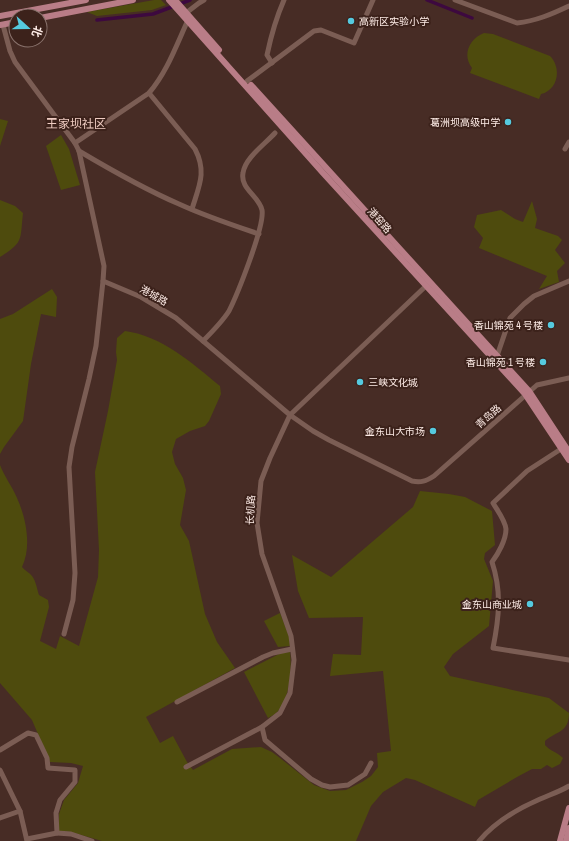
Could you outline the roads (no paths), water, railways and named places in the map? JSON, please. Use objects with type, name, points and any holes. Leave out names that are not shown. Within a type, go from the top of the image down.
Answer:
[{"type":"main road","points":[[0,16],[86,0]]},
{"type":"main road","points":[[48,16],[133,0]]},
{"type":"main road","name":"港窑路","points":[[171,0],[184,12],[247,81],[527,393],[569,460]]},
{"type":"main road","name":"港窑路","points":[[184,12],[188,20],[329,179],[496,356],[527,393],[569,452]]},
{"type":"main road","points":[[560,841],[569,808]]},
{"type":"main road","points":[[566,841],[569,828]]},
{"type":"street","points":[[184,12],[204,0]]},
{"type":"street","points":[[272,63],[267,55],[269,43],[276,19],[284,0]]},
{"type":"street","points":[[247,81],[314,31],[321,30],[354,43],[373,0]]},
{"type":"street","points":[[454,0],[517,23],[528,22],[569,6]]},
{"type":"street","points":[[75,143],[149,93],[158,82],[168,64],[188,20]]},
{"type":"street","points":[[2,25],[15,62],[75,143],[79,151],[104,266],[96,346],[72,447],[69,467],[75,573],[73,600],[64,634]]},
{"type":"street","points":[[149,93],[195,149],[201,159],[201,181],[192,209]]},
{"type":"street","points":[[203,341],[228,312],[259,234],[262,209],[257,200],[246,188],[242,174],[245,165],[249,160],[275,133]]},
{"type":"street","points":[[565,149],[569,142]]},
{"type":"street","points":[[79,151],[132,181],[179,205],[222,222],[259,234]]},
{"type":"street","name":"港城路","points":[[103,280],[141,297],[176,318],[290,415],[329,440],[412,482],[425,482]]},
{"type":"street","points":[[496,356],[510,318],[534,296],[569,281]]},
{"type":"street","name":"长机路","points":[[186,767],[262,727],[280,713],[290,693],[294,660],[291,636],[262,554],[257,523],[261,481],[290,415],[428,284]]},
{"type":"street","name":"青岛路","points":[[425,482],[434,476],[537,385],[569,378]]},
{"type":"street","points":[[561,448],[527,471],[493,503],[502,518],[506,529],[500,549],[492,562],[496,575],[499,601],[497,624],[492,648],[569,660]]},
{"type":"street","points":[[177,702],[263,657],[272,653],[292,649]]},
{"type":"street","points":[[262,727],[265,740],[273,748],[311,779],[326,786],[348,786],[365,774],[371,763]]},
{"type":"street","points":[[0,750],[28,733],[36,735],[47,758],[48,768],[75,770],[75,782],[60,800],[56,813],[57,833]]},
{"type":"street","points":[[0,770],[20,811],[27,840],[57,833],[71,834],[92,841]]},
{"type":"street","points":[[479,841],[500,820],[525,805],[560,792],[569,786]]},
{"type":"street","points":[[0,818],[20,811]]},
{"type":"waterway","points":[[97,20],[153,14],[190,0]]},
{"type":"waterway","points":[[427,0],[472,18]]},
{"type":"place","name":"高新区实验小学","points":[[351,21]]},
{"type":"place","name":"葛洲坝高级中学","points":[[508,122]]},
{"type":"place","name":"香山锦苑 4 号楼","points":[[551,325]]},
{"type":"place","name":"香山锦苑 1 号楼","points":[[543,362]]},
{"type":"place","name":"三峡文化城","points":[[360,382]]},
{"type":"place","name":"金东山大市场","points":[[433,431]]},
{"type":"place","name":"金东山商业城","points":[[530,604]]},
{"type":"district","name":"王家坝社区","points":[[76,124]]}]
